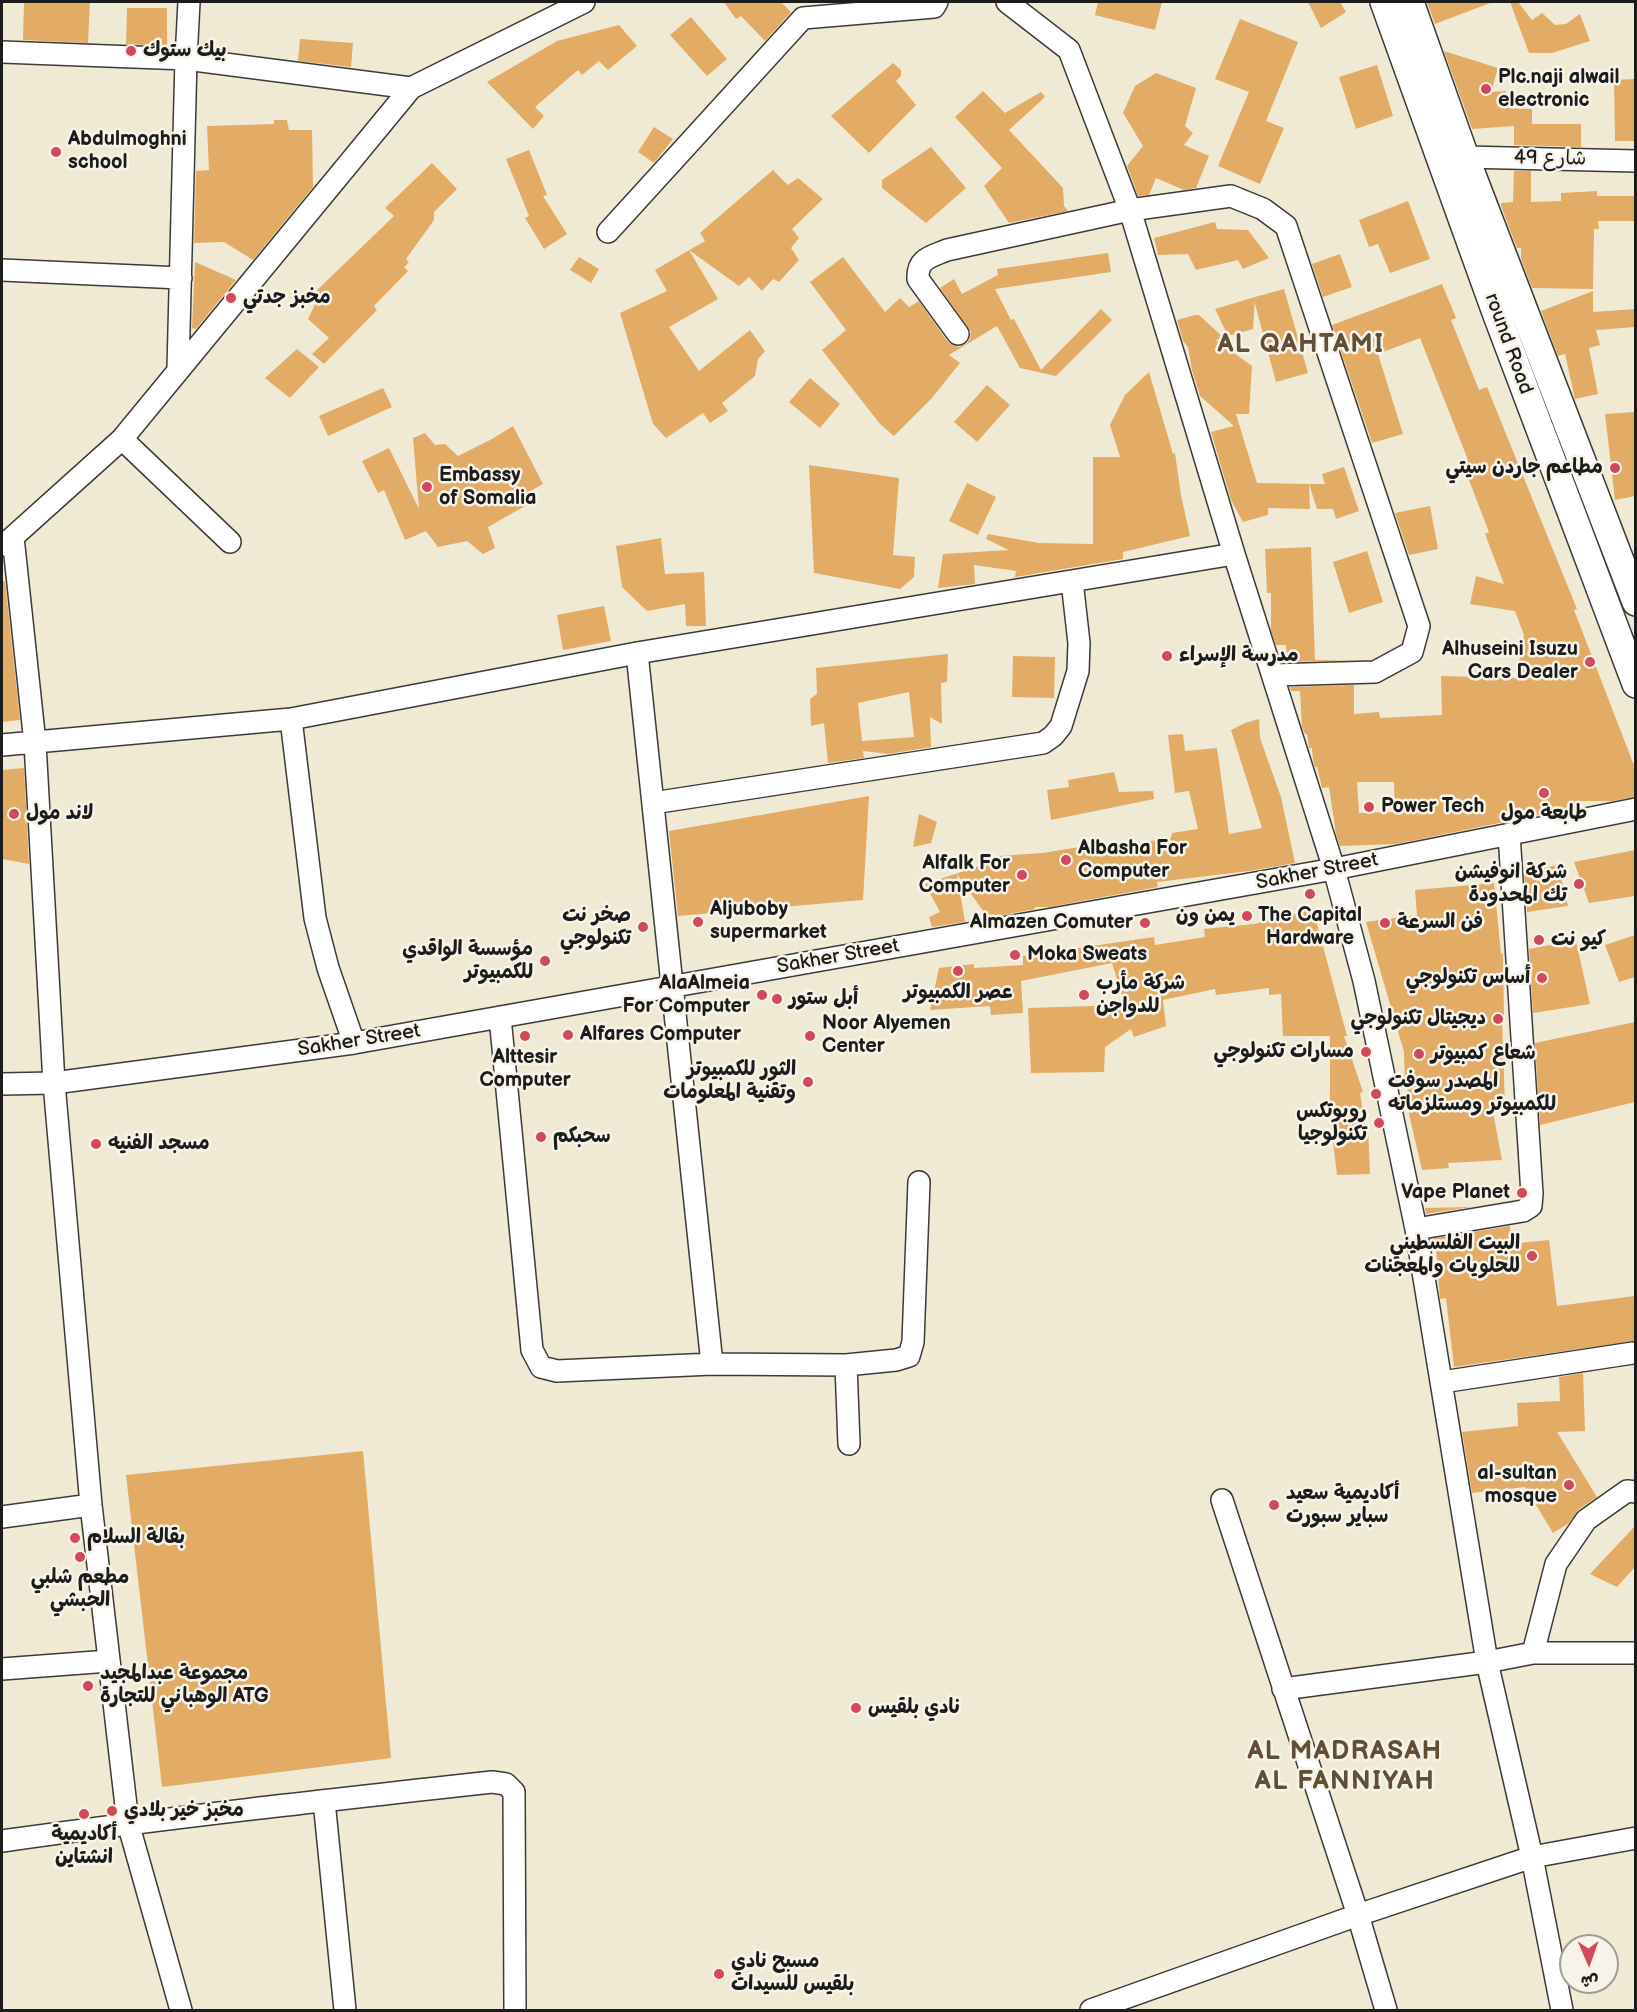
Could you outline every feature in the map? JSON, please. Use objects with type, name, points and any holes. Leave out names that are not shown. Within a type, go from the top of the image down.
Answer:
[{"type":"main road","name":"round Road","points":[[1384,2],[1495,310],[1635,684]]},
{"type":"main road","name":"round Road","points":[[1410,2],[1465,157],[1635,602]]},
{"type":"main road","points":[[1495,310],[1520,300]]},
{"type":"street","points":[[178,369],[189,2]]},
{"type":"street","points":[[181,2010],[128,1823],[91,1505],[54,1083],[35,743],[7,542],[122,439],[411,88],[584,2]]},
{"type":"street","points":[[608,232],[803,18],[934,7],[937,2]]},
{"type":"street","points":[[1007,2],[1069,50],[1130,210],[1234,554],[1334,869],[1364,981],[1416,1229],[1487,1662],[1532,1857],[1562,2010]]},
{"type":"street","points":[[2,52],[186,59],[411,88]]},
{"type":"street","name":"شارع 49","points":[[1465,157],[1635,161]]},
{"type":"street","points":[[958,334],[918,279],[917,270],[926,259],[947,250],[1130,210],[1231,196],[1263,209],[1286,226],[1419,626],[1412,652],[1375,672],[1273,675]]},
{"type":"street","points":[[2,270],[181,278]]},
{"type":"street","points":[[122,439],[230,542]]},
{"type":"street","points":[[2,745],[291,718],[637,652],[1234,554]]},
{"type":"street","points":[[653,803],[1043,743],[1061,726],[1078,671],[1080,650],[1072,581]]},
{"type":"street","points":[[637,652],[712,1364]]},
{"type":"street","points":[[291,718],[315,918],[328,968],[354,1043]]},
{"type":"street","name":"Sakher Street","points":[[2,1084],[54,1083],[354,1043],[1334,869],[1635,809]]},
{"type":"street","points":[[1416,1229],[1522,1210],[1531,1206],[1533,1194],[1509,834]]},
{"type":"street","points":[[500,1017],[532,1350],[541,1367],[557,1371],[712,1364],[846,1365],[896,1360],[909,1356],[913,1342],[919,1182]]},
{"type":"street","points":[[1442,1382],[1634,1353]]},
{"type":"street","points":[[846,1365],[849,1444]]},
{"type":"street","points":[[1533,1653],[1556,1564],[1586,1520],[1626,1491],[1635,1492]]},
{"type":"street","points":[[1222,1500],[1358,1915],[1386,2010]]},
{"type":"street","points":[[2,1516],[91,1505]]},
{"type":"street","points":[[1283,1689],[1487,1662],[1533,1653],[1635,1653]]},
{"type":"street","points":[[2,1670],[109,1661]]},
{"type":"street","points":[[2,1841],[128,1823],[492,1782],[506,1784],[514,1792],[514,2010]]},
{"type":"street","points":[[324,1801],[345,2010]]},
{"type":"street","points":[[1091,2010],[1358,1915],[1532,1857],[1635,1838]]},
{"type":"building","points":[[24,2],[90,2],[88,43],[23,40]]},
{"type":"building","points":[[724,2],[781,2],[791,12],[765,41],[741,16],[736,19]]},
{"type":"building","points":[[1098,2],[1162,2],[1155,30],[1095,15]]},
{"type":"building","points":[[1308,2],[1340,2],[1346,12],[1321,28]]},
{"type":"building","points":[[1427,2],[1489,2],[1490,3],[1435,24]]},
{"type":"building","points":[[1510,2],[1518,2],[1532,20],[1542,13],[1555,25],[1566,24],[1580,14],[1590,41],[1552,53],[1529,53]]},
{"type":"building","points":[[127,8],[167,8],[167,46],[126,44]]},
{"type":"building","points":[[691,17],[727,59],[707,76],[670,35]]},
{"type":"building","points":[[1240,19],[1298,42],[1266,121],[1284,128],[1260,184],[1218,166],[1249,92],[1215,79]]},
{"type":"building","points":[[619,25],[637,46],[608,70],[599,61],[582,75],[578,70],[535,107],[544,116],[533,129],[487,82],[557,41]]},
{"type":"building","points":[[300,39],[353,43],[351,67],[298,61]]},
{"type":"building","points":[[1444,51],[1498,68],[1491,92],[1506,91],[1507,108],[1532,109],[1532,124],[1581,124],[1581,147],[1514,145],[1514,126],[1472,129]]},
{"type":"building","points":[[893,63],[901,70],[901,76],[896,81],[916,105],[869,153],[831,116]]},
{"type":"building","points":[[1377,65],[1393,116],[1356,129],[1339,77]]},
{"type":"building","points":[[1156,73],[1196,88],[1185,126],[1193,133],[1184,145],[1209,156],[1196,188],[1184,190],[1156,178],[1149,195],[1138,196],[1127,166],[1143,146],[1123,113],[1135,86]]},
{"type":"building","points":[[1635,79],[1635,141],[1615,141],[1614,80]]},
{"type":"building","points":[[983,91],[1005,113],[1041,92],[1045,97],[1009,130],[1063,188],[1064,206],[1068,211],[1009,223],[984,186],[1002,168],[955,117]]},
{"type":"building","points":[[274,120],[287,120],[289,130],[312,130],[313,187],[253,260],[224,242],[194,243],[196,171],[209,170],[207,126],[274,124]]},
{"type":"building","points":[[654,127],[673,139],[654,163],[638,152]]},
{"type":"building","points":[[931,147],[966,188],[926,223],[882,188],[882,180]]},
{"type":"building","points":[[529,150],[547,195],[543,196],[567,234],[544,249],[525,218],[529,216],[506,159]]},
{"type":"building","points":[[432,163],[457,189],[434,212],[434,220],[406,259],[409,262],[404,267],[408,271],[374,306],[377,310],[324,364],[312,354],[329,338],[308,319],[318,298],[312,295],[394,216],[385,208]]},
{"type":"building","points":[[773,170],[788,185],[798,178],[823,199],[792,229],[799,238],[791,248],[799,260],[779,282],[773,279],[762,291],[749,277],[739,286],[689,250],[705,241],[700,233]]},
{"type":"building","points":[[1514,171],[1531,171],[1531,202],[1561,201],[1561,193],[1597,191],[1597,196],[1635,196],[1635,221],[1598,221],[1599,229],[1594,229],[1593,289],[1532,288],[1521,259],[1521,248],[1517,248],[1501,206],[1501,203],[1513,202]]},
{"type":"building","points":[[1408,201],[1430,259],[1390,273],[1378,244],[1369,247],[1359,220]]},
{"type":"building","points":[[1215,222],[1217,229],[1248,230],[1269,258],[1243,269],[1238,260],[1196,270],[1188,254],[1158,255],[1154,238]]},
{"type":"building","points":[[689,250],[718,299],[669,327],[699,371],[750,330],[765,351],[758,359],[755,376],[722,403],[728,411],[710,423],[703,413],[666,438],[653,424],[620,313],[667,291],[655,270]]},
{"type":"building","points":[[1108,253],[1111,272],[995,289],[1041,370],[1101,309],[1112,320],[1056,376],[1020,368],[997,326],[949,355],[960,363],[931,399],[894,436],[880,424],[822,350],[846,330],[810,282],[843,257],[885,312],[900,298],[909,307],[919,301],[948,342],[959,347],[970,339],[971,332],[940,288],[954,279],[962,294],[998,275],[997,269]]},
{"type":"building","points":[[1340,254],[1352,287],[1323,297],[1312,264]]},
{"type":"building","points":[[579,257],[599,269],[591,283],[570,270]]},
{"type":"building","points":[[195,262],[236,280],[196,329],[192,328]]},
{"type":"building","points":[[1442,284],[1456,318],[1451,320],[1479,390],[1487,387],[1577,609],[1574,610],[1635,768],[1635,797],[1612,801],[1576,801],[1578,807],[1396,844],[1340,846],[1329,787],[1322,788],[1313,760],[1312,748],[1309,748],[1307,734],[1302,727],[1300,691],[1291,691],[1290,687],[1354,685],[1354,714],[1379,712],[1380,718],[1442,715],[1441,676],[1516,678],[1524,635],[1515,611],[1470,604],[1476,576],[1504,584],[1485,534],[1489,532],[1462,462],[1468,460],[1420,338],[1378,354],[1403,434],[1372,443],[1332,325]],"holes":[[[1357,782],[1394,782],[1395,812],[1359,813]]]},
{"type":"building","points":[[1284,289],[1308,373],[1276,382],[1255,297]]},
{"type":"building","points":[[1593,291],[1593,312],[1635,309],[1635,327],[1596,330],[1600,345],[1589,348],[1598,394],[1575,399],[1565,354],[1558,356],[1541,311]]},
{"type":"building","points":[[1255,297],[1253,329],[1228,336],[1215,309]]},
{"type":"building","points":[[1199,315],[1224,338],[1216,340],[1252,366],[1249,414],[1236,414],[1257,483],[1309,484],[1310,509],[1268,508],[1268,515],[1243,522],[1231,500],[1211,432],[1234,426],[1200,396],[1188,347],[1183,341],[1177,320]]},
{"type":"building","points":[[297,349],[319,367],[290,398],[265,378]]},
{"type":"building","points":[[1149,372],[1173,454],[1175,453],[1190,536],[1123,552],[1123,559],[1015,577],[1016,571],[974,565],[975,584],[938,588],[943,554],[1009,550],[986,539],[988,534],[1039,543],[1093,544],[1093,457],[1120,457],[1110,425],[1125,395]]},
{"type":"building","points":[[810,378],[840,404],[820,428],[789,402]]},
{"type":"building","points":[[987,385],[1010,405],[977,442],[954,422]]},
{"type":"building","points":[[383,388],[392,407],[328,436],[319,416]]},
{"type":"building","points":[[1635,412],[1635,496],[1615,500],[1605,414]]},
{"type":"building","points":[[513,426],[543,484],[525,494],[527,505],[488,527],[495,548],[483,554],[467,541],[438,547],[426,531],[405,540],[384,490],[378,493],[362,461],[389,448],[419,509],[413,438],[425,433],[435,445],[445,444],[458,456]]},
{"type":"building","points":[[809,465],[899,478],[893,555],[915,557],[914,577],[900,589],[814,573]]},
{"type":"building","points":[[1344,467],[1359,511],[1336,519],[1333,509],[1317,509],[1309,484],[1325,484],[1322,474]]},
{"type":"building","points":[[967,483],[996,497],[978,535],[949,521]]},
{"type":"building","points":[[1430,506],[1438,549],[1409,555],[1395,513]]},
{"type":"building","points":[[661,538],[665,574],[704,572],[706,626],[686,626],[685,604],[647,611],[622,587],[616,546]]},
{"type":"building","points":[[1311,547],[1315,660],[1354,660],[1287,662],[1286,645],[1276,645],[1271,630],[1271,593],[1267,593],[1265,549]]},
{"type":"building","points":[[1367,551],[1383,602],[1349,613],[1333,562]]},
{"type":"building","points":[[2,581],[5,581],[20,720],[2,722]]},
{"type":"building","points":[[604,606],[611,641],[563,650],[557,615]]},
{"type":"building","points":[[948,654],[947,682],[941,683],[942,724],[930,717],[931,747],[888,754],[863,751],[864,758],[828,763],[824,723],[811,726],[810,699],[817,694],[816,668]],"holes":[[[909,692],[914,737],[862,741],[858,703]]]},
{"type":"building","points":[[1013,656],[1055,657],[1054,698],[1012,697]]},
{"type":"building","points":[[1259,719],[1260,738],[1281,797],[1295,863],[1157,882],[1158,887],[1049,907],[1035,907],[1035,909],[988,918],[957,874],[965,922],[932,927],[929,917],[940,912],[925,884],[985,864],[984,857],[1042,853],[1080,847],[1080,851],[1171,838],[1172,833],[1198,829],[1189,791],[1175,793],[1168,735],[1183,734],[1185,751],[1217,748],[1229,834],[1262,828],[1231,730]]},
{"type":"building","name":"لاند مول","points":[[24,768],[29,864],[2,859],[2,770]]},
{"type":"building","points":[[1114,772],[1119,792],[1153,791],[1154,799],[1051,820],[1047,790],[1069,787],[1068,780]]},
{"type":"building","points":[[869,796],[863,900],[678,916],[669,831]]},
{"type":"building","points":[[919,814],[937,822],[931,843],[913,847]]},
{"type":"building","points":[[1635,850],[1635,896],[1589,903],[1574,862]]},
{"type":"building","points":[[1558,865],[1568,906],[1527,912],[1524,872]]},
{"type":"building","points":[[1494,883],[1501,954],[1503,954],[1504,1019],[1502,1019],[1505,1107],[1492,1107],[1502,1160],[1448,1163],[1449,1168],[1422,1170],[1409,1114],[1404,1052],[1366,922],[1417,915],[1415,890]]},
{"type":"building","points":[[1313,909],[1347,1036],[1344,1036],[1363,1092],[1360,1093],[1365,1125],[1368,1125],[1370,1174],[1337,1175],[1330,1118],[1330,1036],[1283,1036],[1281,994],[1269,995],[1269,988],[1216,995],[1215,989],[1163,1000],[1166,1026],[1134,1037],[1131,1029],[1105,1047],[1104,1072],[1031,1073],[1028,1008],[1125,1005],[1112,963],[1021,981],[1023,1013],[991,1015],[990,1006],[930,1010],[939,968],[974,964],[974,968],[1023,965],[1023,956],[1154,937],[1155,945],[1205,937],[1204,929],[1254,924]]},
{"type":"building","points":[[1635,935],[1635,977],[1619,982],[1605,945]]},
{"type":"building","points":[[1576,941],[1590,1004],[1533,1013],[1529,949]]},
{"type":"building","points":[[1635,1022],[1635,1102],[1540,1125],[1535,1043]]},
{"type":"building","points":[[1471,1207],[1426,1214],[1425,1208]]},
{"type":"building","points":[[1510,1226],[1510,1244],[1549,1240],[1557,1306],[1635,1296],[1635,1341],[1454,1367],[1446,1298],[1440,1299],[1436,1248],[1432,1248],[1431,1239]]},
{"type":"building","points":[[1583,1373],[1585,1431],[1557,1432],[1597,1497],[1578,1510],[1569,1523],[1553,1533],[1525,1487],[1472,1493],[1462,1432],[1518,1426],[1517,1403],[1560,1401],[1559,1377]]},
{"type":"building","points":[[363,1451],[391,1758],[162,1787],[126,1475]]},
{"type":"building","points":[[1635,1526],[1635,1567],[1617,1587],[1590,1574]]},
{"type":"place","name":"بيك ستوك","points":[[131,51]]},
{"type":"place","name":"Plc.naji alwail electronic","points":[[1486,89]]},
{"type":"place","name":"Abdulmoghni school","points":[[56,152]]},
{"type":"place","name":"مخبز جدتي","points":[[231,298]]},
{"type":"place","name":"مطاعم جاردن سيتي","points":[[1615,468]]},
{"type":"place","name":"Embassy of Somalia","points":[[427,487]]},
{"type":"place","name":"مدرسة الإسراء","points":[[1167,656]]},
{"type":"place","name":"Alhuseini Isuzu Cars Dealer","points":[[1590,662]]},
{"type":"place","name":"طابعة مول","points":[[1544,793]]},
{"type":"place","name":"Power Tech","points":[[1369,807]]},
{"type":"place","name":"لاند مول","points":[[14,814]]},
{"type":"place","name":"Albasha For Computer","points":[[1066,860]]},
{"type":"place","name":"Alfalk For Computer","points":[[1022,875]]},
{"type":"place","name":"شركة انوفيشن تك المحدودة","points":[[1579,884]]},
{"type":"place","name":"The Capital Hardware","points":[[1310,894]]},
{"type":"place","name":"يمن ون","points":[[1247,916]]},
{"type":"place","name":"Aljuboby supermarket","points":[[698,922]]},
{"type":"place","name":"Almazen Comuter","points":[[1145,923]]},
{"type":"place","name":"فن السرعة","points":[[1385,923]]},
{"type":"place","name":"صخر نت تكنولوجي","points":[[643,927]]},
{"type":"place","name":"كيو نت","points":[[1539,940]]},
{"type":"place","name":"Moka Sweats","points":[[1015,955]]},
{"type":"place","name":"مؤسسة الواقدي للكمبيوتر","points":[[545,961]]},
{"type":"place","name":"عصر الكمبيوتر","points":[[958,971]]},
{"type":"place","name":"أساس تكنولوجي","points":[[1542,978]]},
{"type":"place","name":"AlaAlmeia For Computer","points":[[762,995]]},
{"type":"place","name":"شركة مأرب للدواجن","points":[[1084,995]]},
{"type":"place","name":"أبل ستور","points":[[777,999]]},
{"type":"place","name":"ديجيتال تكنولوجي","points":[[1498,1019]]},
{"type":"place","name":"Alfares Computer","points":[[568,1035]]},
{"type":"place","name":"Alttesir Computer","points":[[525,1036]]},
{"type":"place","name":"Noor Alyemen Center","points":[[810,1036]]},
{"type":"place","name":"مسارات تكنولوجي","points":[[1366,1052]]},
{"type":"place","name":"شعاع كمبيوتر","points":[[1419,1054]]},
{"type":"place","name":"الثور للكمبيوتر وتقنية المعلومات","points":[[808,1082]]},
{"type":"place","name":"المصدر سوفت للكمبيوتر ومستلزماته","points":[[1376,1094]]},
{"type":"place","name":"روبوتكس تكنولوجيا","points":[[1379,1123]]},
{"type":"place","name":"سحبكم","points":[[541,1137]]},
{"type":"place","name":"مسجد الفنيه","points":[[96,1144]]},
{"type":"place","name":"Vape Planet","points":[[1522,1193]]},
{"type":"place","name":"البيت الفلسطيني للحلويات والمعجنات","points":[[1532,1256]]},
{"type":"place","name":"al-sultan mosque","points":[[1569,1485]]},
{"type":"place","name":"أكاديمية سعيد سباير سبورت","points":[[1274,1505]]},
{"type":"place","name":"بقالة السلام","points":[[75,1538]]},
{"type":"place","name":"مطعم شلبي الحبشي","points":[[80,1557]]},
{"type":"place","name":"مجموعة عبدالمجيد الوهباني للتجارة ATG","points":[[88,1686]]},
{"type":"place","name":"نادي بلقيس","points":[[856,1708]]},
{"type":"place","name":"مخبز خير بلادي","points":[[112,1811]]},
{"type":"place","name":"أكاديمية انشتاين","points":[[84,1814]]},
{"type":"place","name":"مسبح نادي بلقيس للسيدات","points":[[719,1974]]},
{"type":"district","name":"AL QAHTAMI","points":[[1301,345]]},
{"type":"district","name":"AL MADRASAH AL FANNIYAH","points":[[1345,1767]]}]
